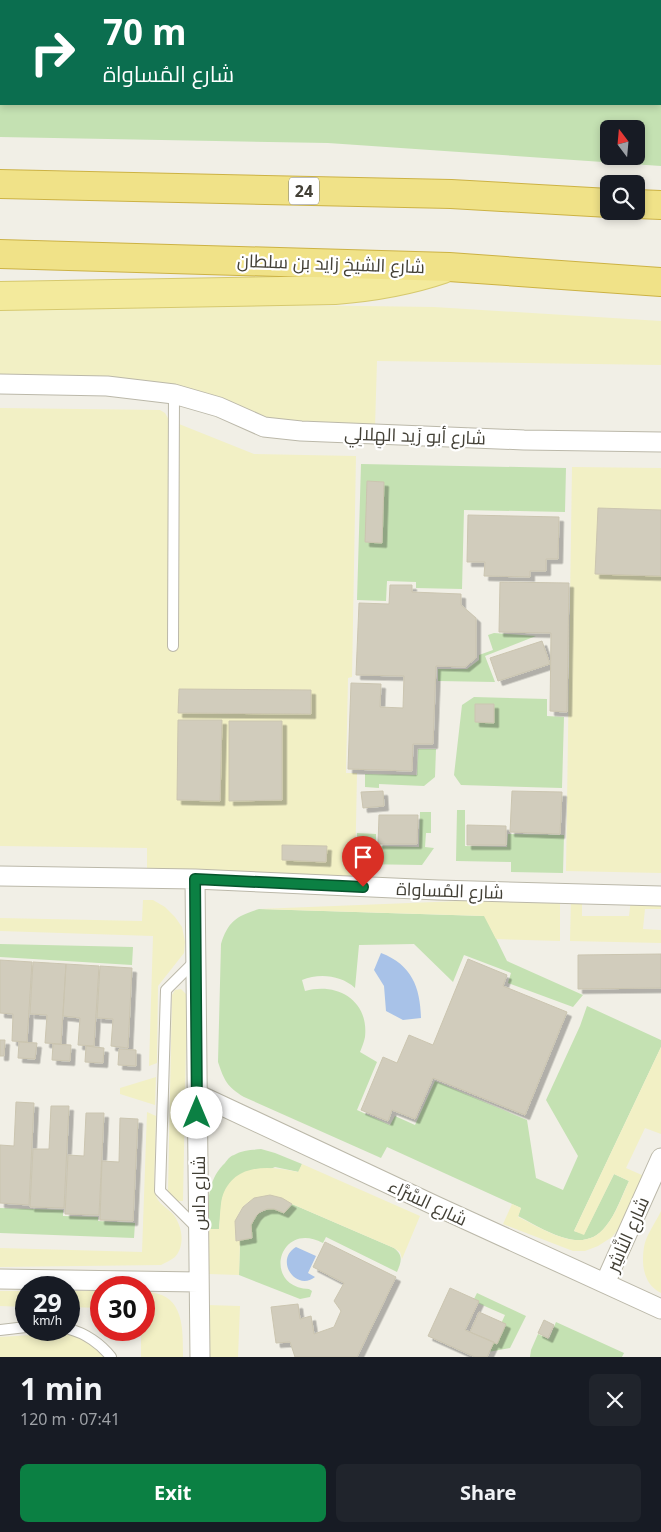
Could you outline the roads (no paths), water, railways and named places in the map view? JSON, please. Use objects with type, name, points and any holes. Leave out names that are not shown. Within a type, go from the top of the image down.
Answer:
[{"type":"highway","name":"24","points":[[0,184],[450,194],[600,202]]},
{"type":"highway","points":[[645,204],[661,205]]},
{"type":"highway","name":"شارع الشيخ زايد بن سلطان","points":[[0,254],[448,267],[661,282]]},
{"type":"main road","points":[[0,296],[335,290],[382,286],[426,275],[448,267]]},
{"type":"street","name":"شارع أبو زَيد الهِلالِي","points":[[0,384],[107,386],[174,394],[219,407],[264,427],[301,431],[524,440],[661,442]]},
{"type":"street","name":"شارع المُساواة","points":[[0,876],[195,879],[438,890],[661,896]]},
{"type":"street","name":"شارع داس","points":[[195,879],[200,1357]]},
{"type":"street","name":"شارع السَّرَّاء","points":[[197,1094],[661,1309]]},
{"type":"street","name":"شارع النَّاشِر","points":[[605,1283],[661,1158]]},
{"type":"street","points":[[0,1279],[198,1282]]},
{"type":"lane","points":[[173,646],[174,394]]},
{"type":"lane","points":[[196,960],[166,990],[160,1191],[198,1229]]},
{"type":"lane","points":[[0,1330],[15,1328]]},
{"type":"lane","points":[[80,1334],[92,1339],[110,1357]]},
{"type":"water","points":[[381,953],[400,964],[412,978],[419,996],[421,1018],[403,1020],[386,1011],[384,986],[374,970]]},
{"type":"water","points":[[296,1247],[316,1256],[308,1273],[315,1277],[308,1281],[295,1278],[287,1266],[287,1259]]}]
